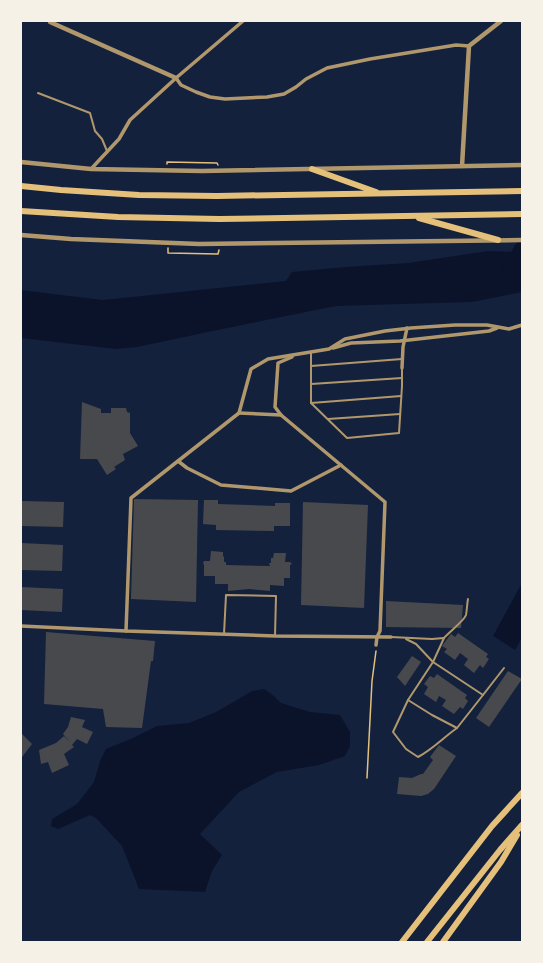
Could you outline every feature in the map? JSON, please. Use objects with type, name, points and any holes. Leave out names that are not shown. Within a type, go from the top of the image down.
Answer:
[{"type":"highway","points":[[312,169],[379,193]]},
{"type":"highway","points":[[21,186],[139,195],[217,196],[522,191]]},
{"type":"highway","points":[[21,211],[118,217],[219,219],[522,214]]},
{"type":"highway","points":[[412,216],[498,240]]},
{"type":"highway","points":[[402,942],[492,826],[522,793]]},
{"type":"highway","points":[[427,942],[490,862],[522,826]]},
{"type":"highway","points":[[443,942],[501,862],[522,826]]},
{"type":"street","points":[[50,21],[176,78],[182,84],[196,92],[210,97],[225,99],[266,97],[284,94],[296,88],[306,79],[327,68],[370,59],[456,45],[469,46],[501,21]]},
{"type":"street","points":[[91,169],[118,139],[130,120],[176,78],[243,21]]},
{"type":"street","points":[[462,166],[469,46]]},
{"type":"street","points":[[21,162],[91,169],[202,171],[522,165]]},
{"type":"street","points":[[21,235],[71,239],[220,243],[522,240]]},
{"type":"street","points":[[329,349],[345,339],[352,337],[407,328],[456,324],[487,325],[509,328],[522,325]]},
{"type":"street","points":[[126,631],[131,498],[239,413],[251,369],[268,359],[312,353],[351,342],[364,343],[404,340],[489,331],[498,327]]},
{"type":"street","points":[[402,368],[402,347],[407,328]]},
{"type":"street","points":[[298,354],[278,363],[275,407],[281,415],[384,502],[380,631],[377,637],[376,645]]},
{"type":"street","points":[[239,413],[281,415]]},
{"type":"street","points":[[178,461],[187,468],[221,485],[291,491],[341,465]]},
{"type":"street","points":[[21,626],[276,636],[391,637]]},
{"type":"lane","points":[[38,94],[90,113],[95,131],[102,139],[107,152]]},
{"type":"lane","points":[[310,403],[312,353]]},
{"type":"lane","points":[[311,366],[402,360]]},
{"type":"lane","points":[[310,403],[347,438],[399,433],[402,396],[402,368]]},
{"type":"lane","points":[[311,384],[402,378]]},
{"type":"lane","points":[[310,403],[402,396]]},
{"type":"lane","points":[[328,419],[400,414]]},
{"type":"lane","points":[[224,634],[226,595],[276,596],[276,636]]},
{"type":"lane","points":[[468,599],[466,613],[463,620],[444,638],[433,662],[408,700],[393,732],[406,749],[418,757],[457,728],[504,668]]},
{"type":"lane","points":[[391,637],[432,639],[444,638]]},
{"type":"lane","points":[[404,638],[416,644],[433,662],[483,695]]},
{"type":"lane","points":[[408,700],[457,728]]},
{"type":"path","points":[[167,170],[167,162],[191,163]]},
{"type":"path","points":[[168,242],[168,253],[192,254],[218,254],[220,243]]},
{"type":"path","points":[[367,778],[372,681],[376,645]]},
{"type":"water","points":[[488,251],[522,252],[522,292],[472,302],[336,306],[137,347],[116,349],[21,338],[21,290],[103,300],[286,281],[292,272],[408,263]]},
{"type":"water","points":[[522,583],[522,638],[515,650],[493,636]]},
{"type":"water","points":[[264,689],[281,703],[310,712],[340,715],[350,732],[350,746],[345,756],[319,765],[277,772],[239,792],[200,834],[222,855],[212,871],[205,892],[139,889],[122,846],[96,818],[90,815],[58,829],[51,826],[52,819],[77,804],[94,782],[100,761],[106,749],[157,726],[189,723],[216,712],[252,691]]},
{"type":"building","points":[[82,402],[101,409],[101,413],[111,413],[111,408],[126,408],[127,412],[130,413],[130,433],[138,446],[123,454],[125,460],[114,467],[116,469],[107,475],[97,459],[80,459]]},
{"type":"building","points":[[134,499],[198,500],[196,602],[131,599]]},
{"type":"building","points":[[204,500],[218,500],[218,504],[275,506],[275,503],[290,503],[290,526],[274,526],[274,531],[216,530],[216,525],[203,524]]},
{"type":"building","points":[[21,501],[64,502],[63,527],[21,526]]},
{"type":"building","points":[[303,502],[368,505],[364,608],[301,605]]},
{"type":"building","points":[[21,543],[63,545],[62,571],[21,570]]},
{"type":"building","points":[[211,551],[223,552],[224,562],[226,562],[226,565],[270,566],[269,563],[271,563],[271,558],[273,558],[274,553],[286,553],[285,562],[290,562],[292,564],[290,565],[290,578],[284,578],[284,586],[270,585],[270,591],[249,589],[228,591],[228,584],[215,584],[215,576],[204,576],[203,563],[204,561],[210,561]]},
{"type":"building","points":[[21,587],[63,589],[62,612],[21,610]]},
{"type":"building","points":[[386,601],[463,605],[461,628],[386,627]]},
{"type":"building","points":[[46,632],[155,641],[142,728],[106,727],[103,709],[44,704]]},
{"type":"building","points":[[458,633],[488,654],[486,657],[489,659],[483,668],[480,665],[474,673],[464,665],[468,659],[460,653],[455,660],[444,652],[447,649],[442,646],[451,634],[455,637]]},
{"type":"building","points":[[412,656],[421,662],[405,686],[397,677]]},
{"type":"building","points":[[508,671],[522,679],[489,727],[476,718]]},
{"type":"building","points":[[437,674],[467,695],[465,698],[468,701],[463,709],[460,707],[454,714],[442,706],[446,700],[439,696],[436,702],[424,694],[428,687],[424,684],[430,676],[434,678]]},
{"type":"building","points":[[71,717],[85,720],[82,727],[93,732],[87,744],[77,739],[72,745],[74,747],[64,754],[69,765],[52,773],[48,762],[41,764],[39,750],[56,743],[64,736],[70,742],[63,734],[68,727]]},
{"type":"building","points":[[21,733],[32,744],[22,757],[21,756]]},
{"type":"building","points":[[439,745],[456,756],[434,789],[428,794],[421,796],[397,794],[399,777],[412,778],[423,774],[433,760],[430,757]]},
{"type":"waterway","points":[[510,269],[522,248]]}]
